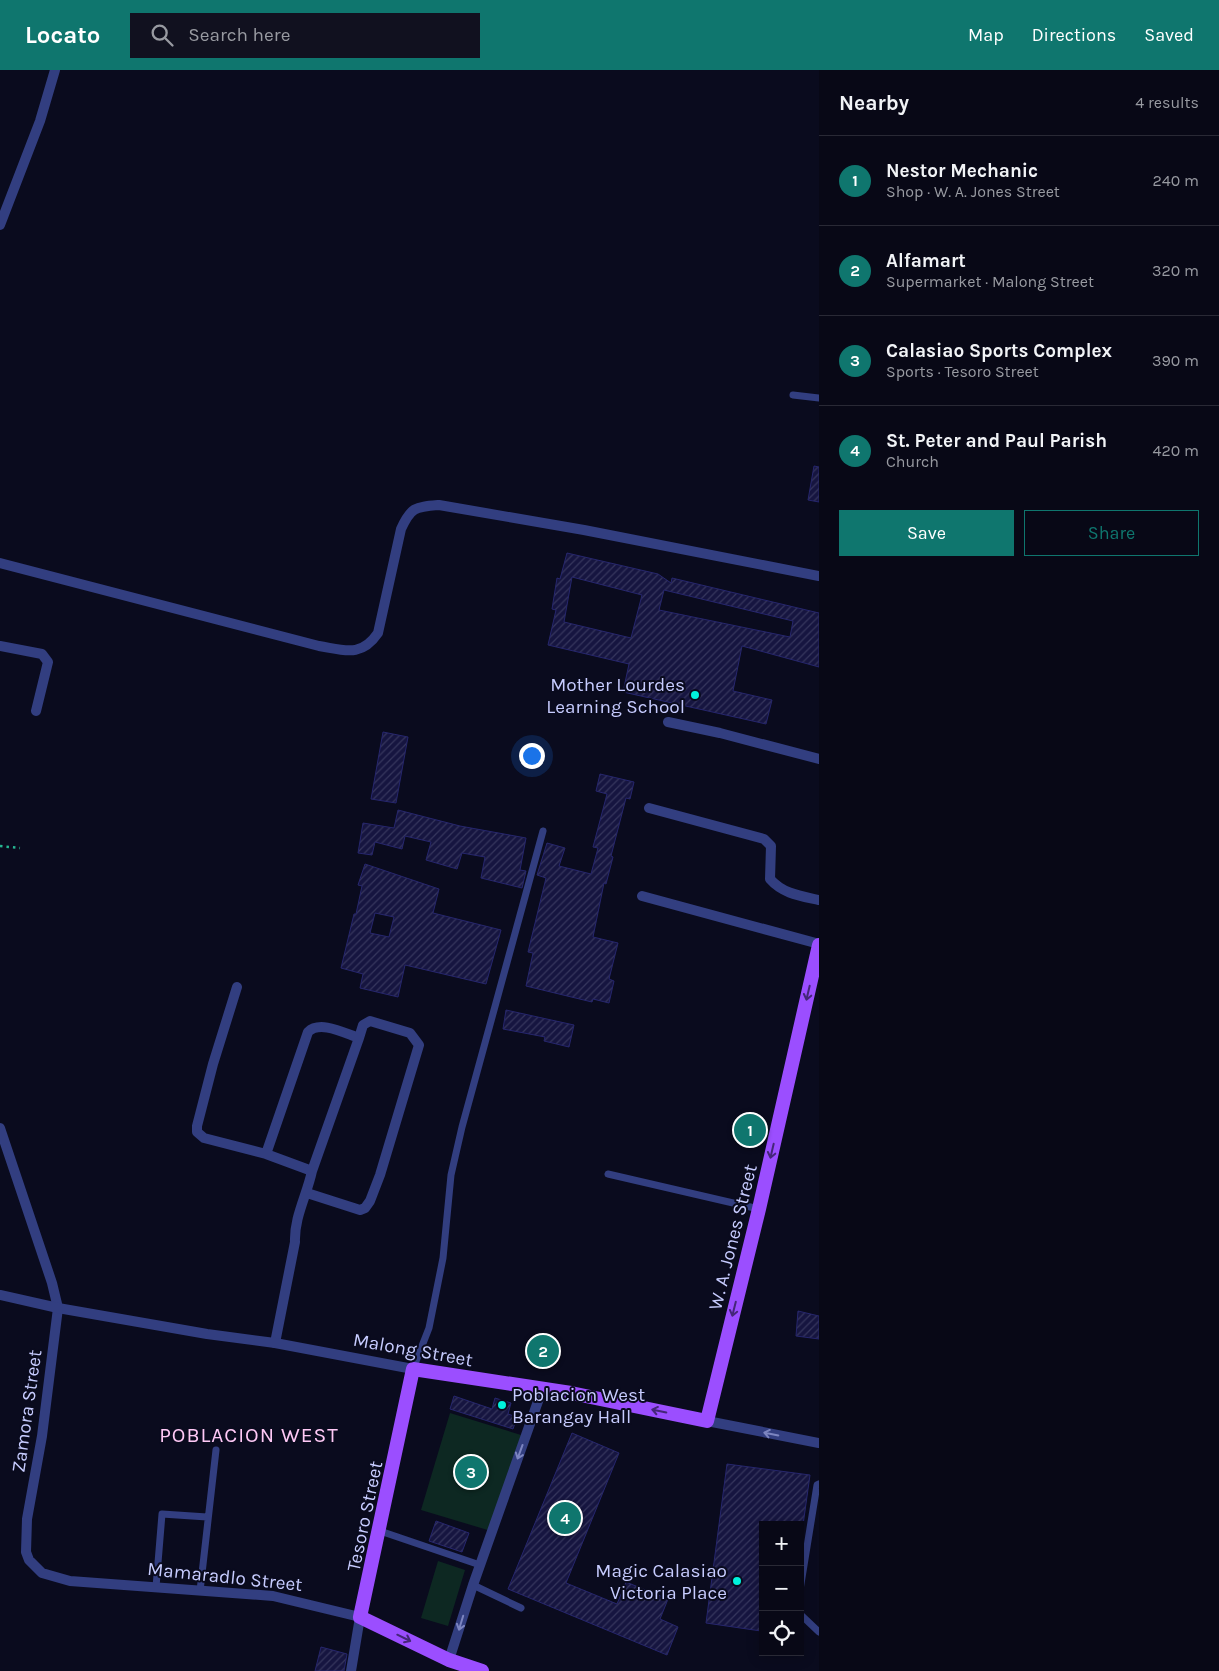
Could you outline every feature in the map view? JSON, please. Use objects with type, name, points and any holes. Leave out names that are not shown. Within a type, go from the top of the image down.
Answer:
[{"type":"main road","name":"W. A. Jones Street","points":[[707,1421],[759,1209],[819,945]]},
{"type":"main road","name":"Malong Street","points":[[414,1369],[571,1393],[707,1421]]},
{"type":"main road","name":"Tesoro Street","points":[[360,1617],[414,1369]]},
{"type":"main road","name":"Mamaradlo Street","points":[[360,1617],[448,1663],[476,1670]]},
{"type":"street","points":[[0,226],[40,121],[55,70]]},
{"type":"street","points":[[0,563],[319,646],[349,651],[368,646],[378,634],[401,529],[408,514],[417,507],[448,507],[593,532],[819,576]]},
{"type":"street","points":[[0,646],[42,654],[48,662],[36,711]]},
{"type":"street","points":[[668,722],[720,733],[819,759]]},
{"type":"street","points":[[649,808],[764,839],[771,846],[770,879],[774,884],[785,891],[819,900]]},
{"type":"street","points":[[642,896],[819,945]]},
{"type":"street","points":[[237,987],[212,1064],[197,1132],[204,1138],[266,1154],[312,1171]]},
{"type":"street","points":[[275,1343],[295,1242],[294,1228],[363,1025],[370,1021],[410,1033],[416,1038],[419,1046],[370,1202],[365,1208],[360,1210],[307,1193]]},
{"type":"street","points":[[266,1154],[308,1032],[317,1027],[324,1027],[358,1038]]},
{"type":"street","points":[[0,1128],[49,1273],[58,1308]]},
{"type":"street","name":"Malong Street","points":[[0,1295],[58,1308],[206,1334],[275,1343],[414,1369]]},
{"type":"street","name":"Zamora Street","points":[[42,1573],[29,1560],[25,1540],[58,1308]]},
{"type":"street","points":[[448,1663],[473,1585],[542,1390]]},
{"type":"street","name":"Malong Street","points":[[707,1421],[819,1443]]},
{"type":"street","name":"Mamaradlo Street","points":[[42,1573],[70,1581],[273,1596],[360,1617]]},
{"type":"street","name":"Tesoro Street","points":[[351,1671],[360,1617]]},
{"type":"lane","points":[[793,395],[819,398]]},
{"type":"lane","points":[[414,1369],[429,1328],[443,1258],[451,1175],[462,1127],[543,831]]},
{"type":"lane","points":[[608,1174],[759,1209]]},
{"type":"lane","points":[[200,1591],[216,1450]]},
{"type":"lane","points":[[804,1566],[817,1485],[819,1484]]},
{"type":"lane","points":[[156,1587],[162,1514],[207,1517]]},
{"type":"lane","points":[[380,1531],[480,1565]]},
{"type":"lane","points":[[473,1585],[521,1608]]},
{"type":"lane","points":[[804,1619],[819,1632]]},
{"type":"path","points":[[0,846],[20,848]]},
{"type":"green space","points":[[450,1413],[521,1435],[491,1531],[421,1510]]},
{"type":"green space","points":[[438,1561],[465,1570],[448,1626],[421,1618]]},
{"type":"building","points":[[814,466],[819,467],[819,502],[808,500]]},
{"type":"building","points":[[567,553],[658,574],[671,583],[672,578],[819,613],[819,667],[742,646],[733,691],[772,700],[766,724],[623,692],[629,664],[548,645],[556,610],[552,609],[557,578],[560,579]],"holes":[[[572,577],[642,595],[631,638],[564,622]],[[664,590],[793,621],[790,637],[659,610]]]},
{"type":"building","points":[[383,732],[408,737],[396,803],[371,799]]},
{"type":"building","points":[[600,774],[634,782],[630,799],[626,798],[606,884],[604,883],[593,937],[618,943],[609,979],[614,981],[609,1003],[593,999],[592,1002],[526,986],[533,953],[528,952],[546,878],[537,875],[547,843],[565,848],[559,866],[591,874],[598,848],[593,847],[607,794],[596,791]]},
{"type":"building","points":[[398,810],[460,826],[526,838],[520,870],[526,871],[522,888],[481,878],[485,857],[462,853],[457,869],[426,860],[431,842],[405,836],[402,849],[375,842],[372,855],[358,853],[363,823],[394,828]]},
{"type":"building","points":[[365,864],[439,889],[433,913],[501,930],[486,984],[405,965],[398,997],[360,988],[363,974],[341,968],[362,886],[358,885]],"holes":[[[375,913],[394,917],[389,937],[370,933]]]},
{"type":"building","points":[[506,1010],[574,1025],[569,1047],[544,1041],[545,1037],[503,1029]]},
{"type":"building","points":[[798,1311],[819,1316],[819,1339],[796,1336]]},
{"type":"building","points":[[454,1396],[492,1409],[495,1398],[511,1403],[508,1414],[517,1417],[513,1429],[450,1409]]},
{"type":"building","points":[[572,1433],[619,1453],[566,1583],[617,1604],[626,1582],[668,1599],[660,1619],[678,1627],[667,1655],[508,1589]]},
{"type":"building","name":"Magic Calasiao Victoria Place","points":[[727,1464],[810,1475],[804,1521],[759,1521],[759,1631],[706,1623]]},
{"type":"building","points":[[436,1521],[469,1533],[462,1552],[429,1541]]},
{"type":"building","points":[[321,1647],[347,1654],[344,1671],[315,1671]]},
{"type":"place","name":"Mother Lourdes Learning School","points":[[695,695]]},
{"type":"place","name":"Nestor Mechanic","points":[[750,1130]]},
{"type":"place","name":"Alfamart","points":[[543,1351]]},
{"type":"place","name":"Poblacion West Barangay Hall","points":[[502,1405]]},
{"type":"place","name":"Calasiao Sports Complex","points":[[471,1472]]},
{"type":"place","name":"St. Peter and Paul Parish","points":[[565,1518]]},
{"type":"place","name":"Magic Calasiao Victoria Place","points":[[737,1581]]},
{"type":"district","name":"POBLACION WEST","points":[[249,1435]]}]
